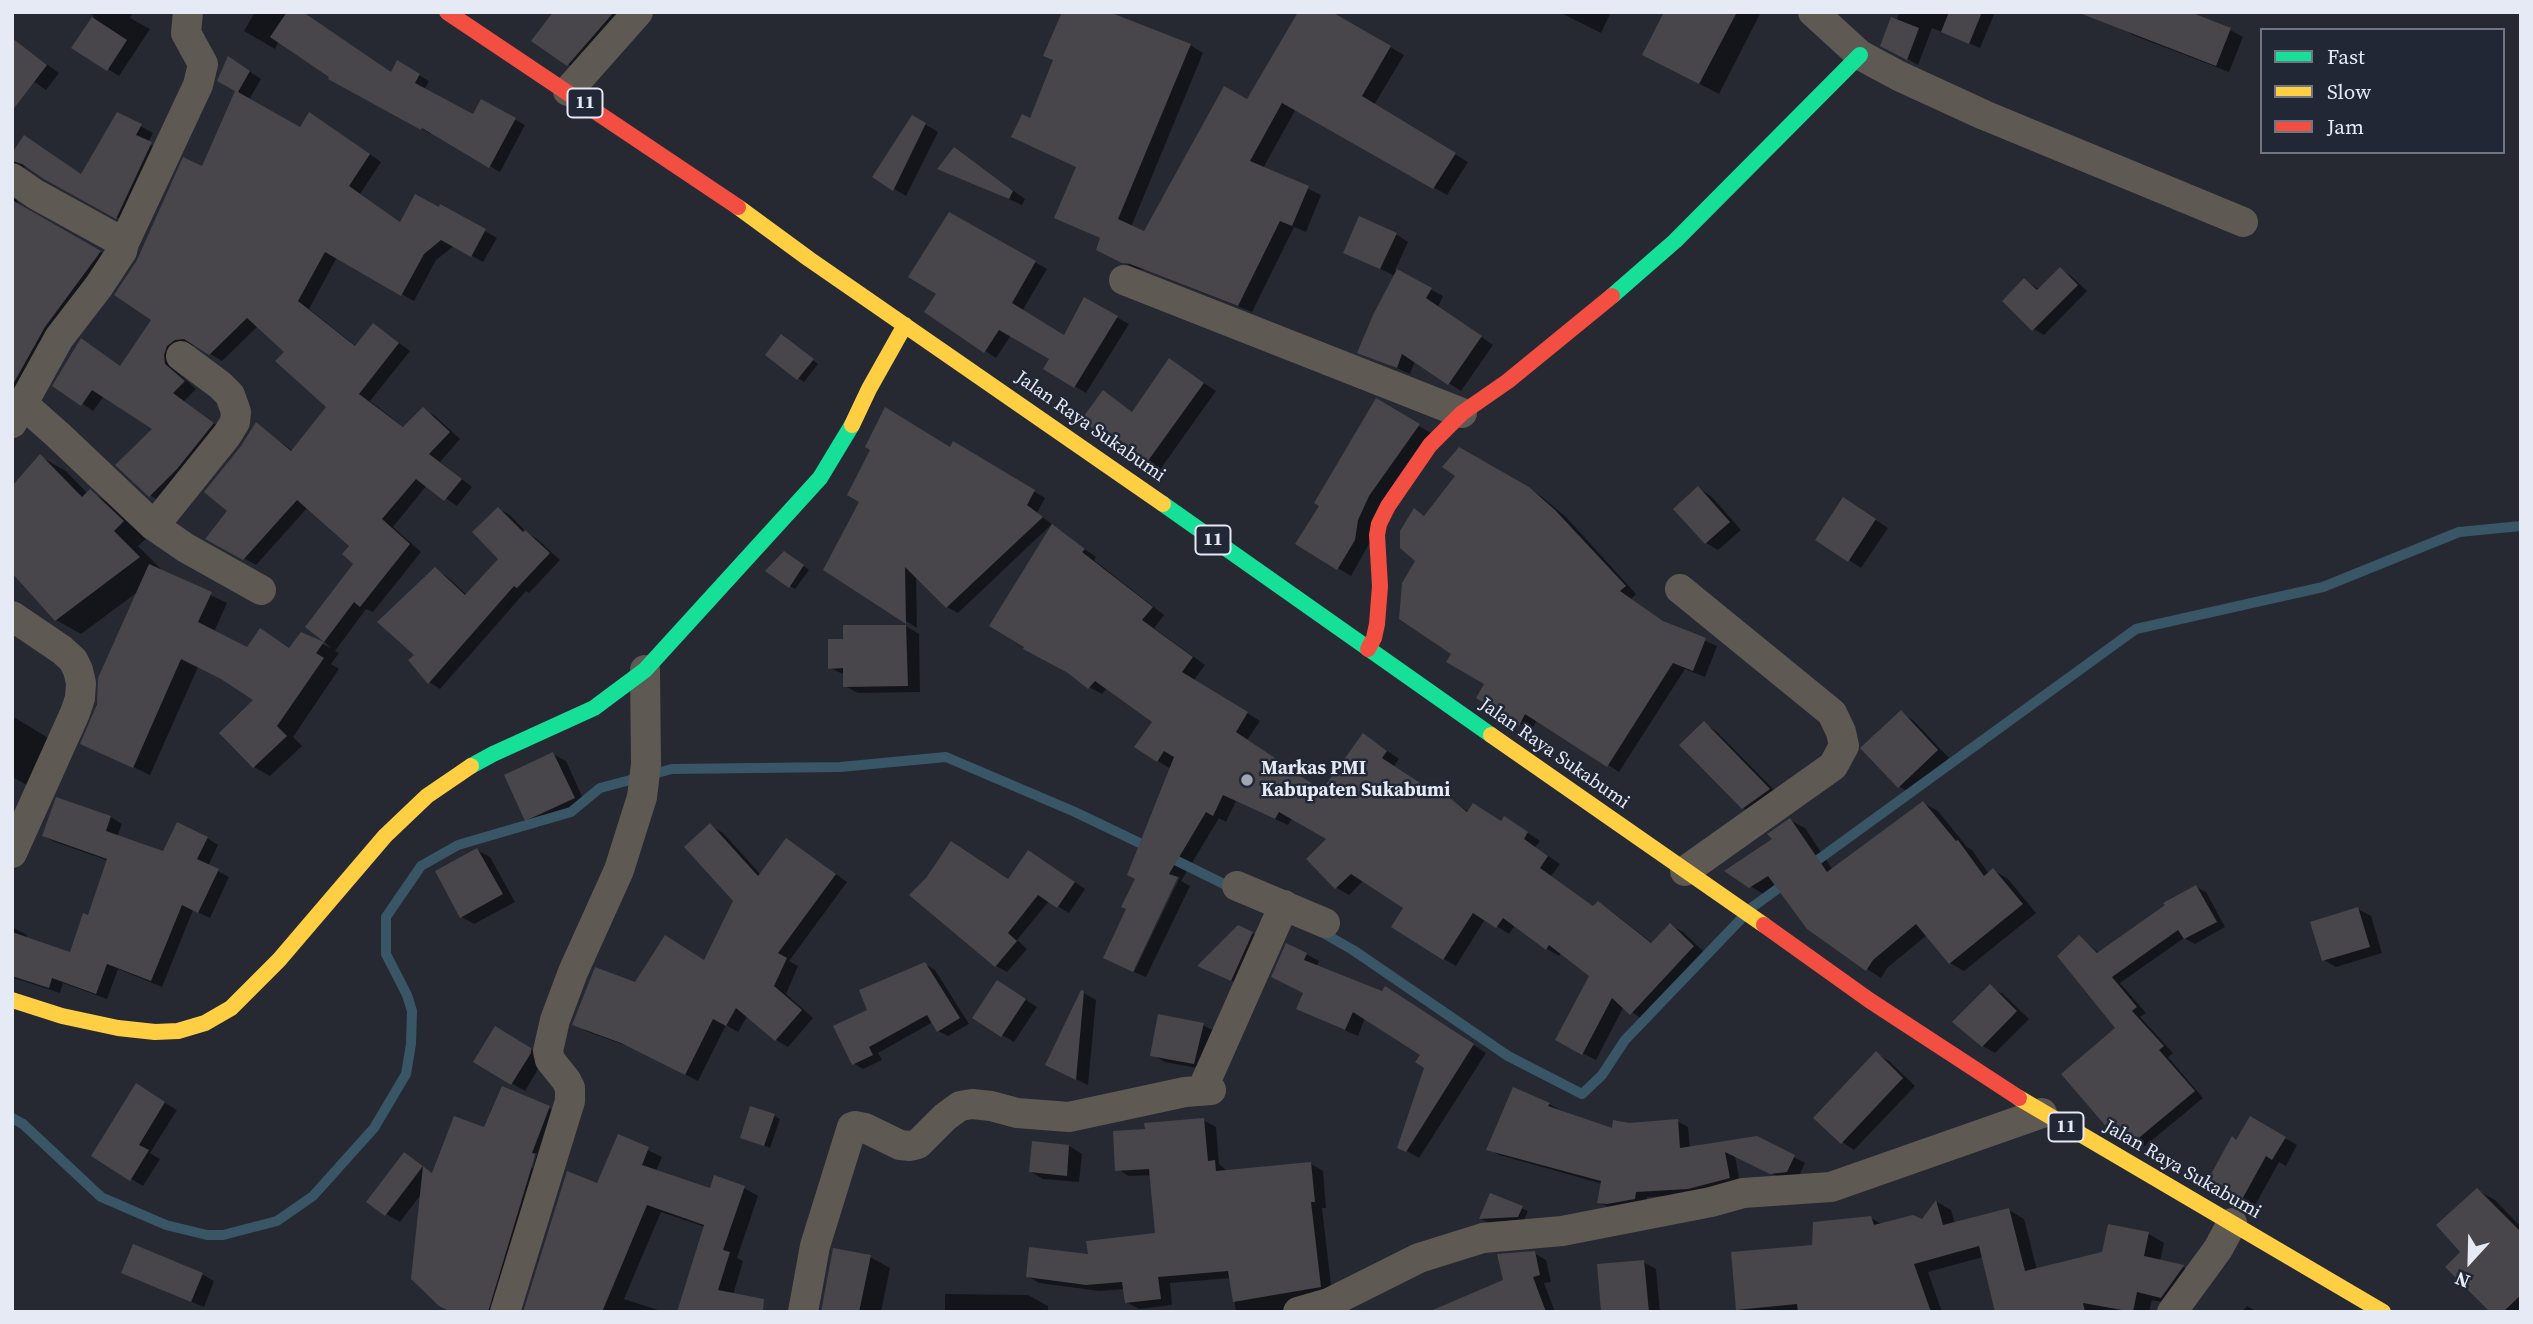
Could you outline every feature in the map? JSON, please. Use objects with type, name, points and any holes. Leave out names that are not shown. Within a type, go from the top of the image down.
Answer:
[{"type":"main road","name":"11","points":[[447,12],[568,91]]},
{"type":"main road","points":[[1368,649],[1377,624],[1380,586],[1377,536],[1379,524],[1388,506],[1430,445],[1462,413],[1508,381],[1626,285],[1675,241],[1860,55]]},
{"type":"main road","name":"Jalan Raya Sukabumi","points":[[568,91],[722,195],[1760,925],[1928,1040],[2042,1113],[2383,1312]]},
{"type":"main road","points":[[12,1000],[62,1016],[118,1028],[155,1032],[178,1031],[205,1023],[230,1007],[279,960],[376,845],[427,796],[448,780],[493,754],[594,708],[645,670],[820,478],[849,432],[869,388],[905,325]]},
{"type":"street","points":[[188,12],[186,33],[203,64],[198,85],[122,251],[59,338],[18,414],[58,435],[154,526],[186,548],[261,590]]},
{"type":"street","points":[[568,91],[638,12]]},
{"type":"street","points":[[1813,12],[1860,55],[1984,115],[2243,222]]},
{"type":"street","points":[[12,178],[35,194],[124,243]]},
{"type":"street","points":[[1124,280],[1462,413]]},
{"type":"street","points":[[154,526],[235,422],[236,412],[230,395],[181,356]]},
{"type":"street","points":[[1680,589],[1832,713],[1844,746],[1833,766],[1694,877]]},
{"type":"street","points":[[12,615],[68,655],[78,670],[81,683],[75,713],[12,853]]},
{"type":"street","points":[[505,1312],[570,1101],[570,1087],[550,1060],[548,1051],[555,1020],[573,972],[619,870],[642,797],[646,764],[645,670]]},
{"type":"street","points":[[1237,886],[1325,923]]},
{"type":"street","points":[[803,1312],[815,1246],[849,1134],[855,1125],[900,1145],[910,1146],[918,1143],[960,1106],[972,1104],[991,1106],[1017,1114],[1069,1117],[1206,1090],[1284,905]]},
{"type":"street","points":[[1298,1312],[1329,1303],[1419,1258],[1483,1238],[1562,1231],[1711,1202],[1743,1193],[1831,1187],[2042,1113]]},
{"type":"street","points":[[2172,1312],[2218,1249],[2232,1223]]},
{"type":"building","points":[[287,12],[303,12],[391,72],[397,60],[420,74],[415,83],[473,114],[481,99],[516,118],[489,168],[422,128],[421,130],[328,79],[329,77],[270,37]]},
{"type":"building","points":[[553,12],[614,12],[567,66],[531,41]]},
{"type":"building","points":[[1062,12],[1109,12],[1191,44],[1118,219],[1144,231],[1224,86],[1247,99],[1298,12],[1332,12],[1391,46],[1362,96],[1456,153],[1433,189],[1282,103],[1250,161],[1309,186],[1292,226],[1280,221],[1238,306],[1122,263],[1096,250],[1100,238],[1054,218],[1076,167],[1011,137],[1022,114],[1030,118],[1053,60],[1043,56]]},
{"type":"building","points":[[1664,12],[1737,12],[1699,84],[1642,55]]},
{"type":"building","points":[[1949,12],[1982,12],[1969,44],[1941,32]]},
{"type":"building","points":[[2082,12],[2190,12],[2231,28],[2216,66]]},
{"type":"building","points":[[92,17],[127,40],[107,71],[71,48]]},
{"type":"building","points":[[1891,17],[1919,28],[1907,60],[1880,46]]},
{"type":"building","points":[[12,38],[47,65],[12,111]]},
{"type":"building","points":[[228,56],[250,71],[238,92],[300,127],[309,112],[370,154],[349,186],[400,222],[415,194],[486,229],[471,257],[441,240],[424,254],[401,296],[325,252],[298,301],[355,346],[373,323],[399,343],[359,394],[403,427],[423,407],[450,432],[429,454],[462,479],[444,501],[416,479],[382,519],[410,544],[360,607],[354,602],[324,642],[305,627],[353,564],[342,554],[349,546],[297,500],[243,560],[205,539],[227,511],[204,492],[241,446],[256,422],[291,451],[326,407],[275,361],[284,352],[247,318],[209,355],[184,339],[175,340],[167,346],[165,364],[185,381],[173,393],[214,423],[177,469],[149,497],[115,465],[152,429],[92,390],[81,406],[52,386],[81,338],[120,366],[151,320],[114,295],[137,260],[183,157],[202,166],[235,91],[217,81]]},
{"type":"building","points":[[117,112],[142,124],[136,135],[152,142],[116,219],[22,164],[12,161],[12,153],[24,135],[81,174]]},
{"type":"building","points":[[912,115],[926,123],[893,191],[872,177]]},
{"type":"building","points":[[954,147],[1013,191],[1009,199],[937,169]]},
{"type":"building","points":[[12,200],[101,251],[45,327],[12,386]]},
{"type":"building","points":[[949,212],[1036,261],[1012,303],[1064,335],[1084,297],[1118,316],[1074,388],[1043,369],[1049,359],[999,330],[984,353],[924,312],[936,294],[908,277]]},
{"type":"building","points":[[1359,216],[1397,233],[1380,269],[1343,253]]},
{"type":"building","points":[[2060,267],[2078,285],[2032,331],[2002,301],[2024,278],[2037,290]]},
{"type":"building","points":[[1397,269],[1432,288],[1426,298],[1482,336],[1448,385],[1402,354],[1397,368],[1357,353]]},
{"type":"building","points":[[781,334],[814,359],[797,380],[765,355]]},
{"type":"building","points":[[1169,358],[1204,383],[1145,465],[1081,420],[1103,390],[1132,412]]},
{"type":"building","points":[[1376,398],[1420,424],[1369,496],[1358,520],[1355,540],[1337,570],[1295,544],[1319,506],[1314,503]]},
{"type":"building","points":[[885,407],[950,447],[953,441],[1035,490],[1027,505],[1043,517],[946,608],[905,567],[906,624],[823,570],[859,502],[847,495],[870,450],[865,447]]},
{"type":"building","points":[[1459,447],[1529,487],[1555,510],[1626,586],[1620,591],[1663,621],[1706,638],[1693,671],[1673,663],[1607,767],[1525,714],[1519,726],[1476,698],[1484,684],[1446,662],[1451,654],[1399,619],[1402,583],[1415,561],[1400,548],[1400,531],[1414,508],[1424,516],[1455,476],[1442,467]]},
{"type":"building","points":[[40,454],[82,497],[90,489],[124,521],[114,531],[140,557],[55,621],[12,573],[12,486]]},
{"type":"building","points":[[1698,486],[1730,522],[1705,544],[1673,509]]},
{"type":"building","points":[[1843,497],[1876,519],[1848,562],[1815,540]]},
{"type":"building","points":[[498,507],[523,532],[525,530],[550,553],[517,588],[514,586],[428,684],[408,660],[414,655],[377,622],[435,567],[465,595],[498,559],[472,532]]},
{"type":"building","points":[[1052,524],[1085,549],[1082,552],[1153,607],[1142,620],[1193,657],[1182,672],[1248,712],[1236,732],[1277,761],[1322,790],[1363,733],[1387,751],[1382,758],[1443,798],[1445,794],[1467,812],[1473,803],[1501,821],[1504,816],[1528,832],[1524,839],[1548,856],[1540,868],[1593,906],[1598,901],[1651,943],[1670,923],[1694,946],[1630,1015],[1612,998],[1582,1055],[1555,1040],[1589,976],[1549,945],[1546,950],[1503,918],[1496,928],[1473,913],[1443,960],[1391,927],[1403,908],[1351,874],[1335,889],[1306,859],[1326,839],[1279,812],[1275,819],[1223,795],[1213,816],[1206,812],[1169,874],[1178,877],[1133,972],[1103,958],[1126,909],[1121,907],[1135,879],[1127,875],[1174,757],[1164,751],[1157,762],[1134,747],[1152,722],[1095,681],[1088,689],[1068,673],[1023,649],[1024,647],[989,626]]},
{"type":"building","points":[[784,551],[804,565],[789,588],[765,571]]},
{"type":"building","points":[[149,564],[212,592],[198,622],[247,647],[260,628],[289,648],[301,632],[324,642],[316,653],[324,658],[277,726],[287,736],[253,768],[219,733],[253,700],[221,679],[181,659],[133,768],[80,744],[97,704],[98,678]]},
{"type":"building","points":[[843,625],[906,625],[908,686],[843,687],[843,668],[828,669],[828,639],[843,639]]},
{"type":"building","points":[[1901,710],[1938,750],[1898,788],[1860,748]]},
{"type":"building","points":[[1704,721],[1770,789],[1742,809],[1679,745]]},
{"type":"building","points":[[553,752],[575,798],[525,821],[504,775]]},
{"type":"building","points":[[56,797],[111,816],[106,831],[163,851],[177,822],[208,837],[197,859],[219,869],[198,913],[182,905],[151,981],[107,964],[96,994],[52,978],[49,988],[12,976],[12,932],[70,952],[83,913],[88,915],[107,859],[42,836]]},
{"type":"building","points":[[1923,801],[1956,841],[1958,840],[1984,876],[1993,868],[2023,904],[1949,964],[1916,924],[1873,960],[1866,971],[1807,929],[1768,876],[1749,888],[1724,871],[1772,839],[1767,834],[1790,818],[1827,872]]},
{"type":"building","points":[[710,823],[758,876],[786,838],[836,874],[778,953],[787,958],[774,986],[802,1010],[775,1041],[736,1008],[726,1026],[713,1019],[685,1075],[621,1043],[572,1025],[595,967],[635,982],[665,935],[704,960],[733,901],[684,847]]},
{"type":"building","points":[[951,841],[1008,879],[1028,850],[1075,882],[1057,908],[1038,895],[1008,933],[1017,941],[995,967],[909,895],[926,878]]},
{"type":"building","points":[[477,848],[503,894],[460,918],[435,871]]},
{"type":"building","points":[[2196,885],[2217,922],[2184,939],[2178,930],[2112,977],[2137,1007],[2132,1011],[2164,1046],[2159,1050],[2195,1091],[2134,1142],[2104,1124],[2061,1074],[2115,1028],[2057,956],[2079,935],[2097,953],[2165,905],[2163,903]]},
{"type":"building","points":[[2358,907],[2370,947],[2322,961],[2310,922]]},
{"type":"building","points":[[1238,925],[1253,932],[1231,981],[1197,966]]},
{"type":"building","points":[[1286,943],[1307,953],[1304,960],[1382,991],[1385,986],[1474,1044],[1406,1152],[1397,1148],[1424,1068],[1415,1062],[1420,1055],[1353,1012],[1345,1030],[1296,1009],[1303,993],[1271,977]]},
{"type":"building","points":[[925,962],[960,1018],[937,1032],[927,1015],[869,1047],[873,1055],[852,1065],[833,1026],[867,1010],[859,990]]},
{"type":"building","points":[[997,980],[1026,999],[1001,1037],[972,1018]]},
{"type":"building","points":[[1990,984],[2017,1011],[1982,1047],[1952,1022]]},
{"type":"building","points":[[1081,990],[1084,991],[1076,1080],[1045,1065]]},
{"type":"building","points":[[1158,1014],[1204,1023],[1194,1064],[1150,1056]]},
{"type":"building","points":[[495,1026],[531,1048],[531,1053],[511,1085],[473,1062]]},
{"type":"building","points":[[1876,1051],[1903,1078],[1841,1144],[1813,1118]]},
{"type":"building","points":[[136,1083],[165,1102],[139,1145],[149,1150],[130,1181],[91,1156]]},
{"type":"building","points":[[502,1086],[550,1106],[532,1153],[535,1154],[534,1159],[488,1312],[451,1312],[439,1306],[411,1279],[423,1166],[432,1173],[454,1116],[484,1127]]},
{"type":"building","points":[[1513,1087],[1550,1103],[1548,1106],[1612,1128],[1613,1120],[1629,1123],[1678,1119],[1680,1148],[1757,1136],[1795,1155],[1787,1172],[1770,1174],[1725,1152],[1730,1178],[1688,1189],[1636,1192],[1635,1199],[1597,1203],[1601,1181],[1486,1150]]},
{"type":"building","points":[[750,1106],[775,1114],[764,1146],[740,1138]]},
{"type":"building","points":[[2250,1116],[2286,1137],[2272,1160],[2266,1156],[2240,1203],[2206,1183],[2232,1136],[2236,1140]]},
{"type":"building","points":[[1204,1118],[1208,1161],[1215,1160],[1216,1171],[1311,1162],[1315,1202],[1311,1202],[1321,1287],[1233,1302],[1228,1271],[1158,1277],[1161,1299],[1125,1303],[1122,1282],[1086,1285],[1026,1277],[1029,1247],[1088,1254],[1086,1241],[1155,1233],[1149,1169],[1115,1171],[1113,1131],[1145,1129],[1144,1123]]},
{"type":"building","points":[[618,1134],[649,1147],[642,1165],[710,1188],[714,1175],[745,1186],[723,1250],[730,1252],[718,1290],[764,1299],[763,1312],[677,1312],[704,1225],[647,1205],[602,1312],[523,1312],[567,1171],[597,1183]]},
{"type":"building","points":[[1032,1141],[1069,1145],[1067,1176],[1029,1172]]},
{"type":"building","points":[[404,1152],[423,1166],[385,1216],[366,1202]]},
{"type":"building","points":[[2477,1188],[2521,1232],[2521,1295],[2503,1312],[2490,1312],[2445,1267],[2460,1252],[2436,1225]]},
{"type":"building","points":[[1490,1193],[1523,1206],[1518,1217],[1479,1219]]},
{"type":"building","points":[[1936,1200],[1943,1225],[2009,1208],[2025,1271],[2102,1252],[2108,1224],[2149,1232],[2144,1256],[2184,1265],[2161,1298],[2137,1292],[2133,1312],[2083,1303],[2085,1312],[1995,1312],[1979,1246],[1914,1264],[1931,1312],[1798,1312],[1797,1304],[1736,1310],[1731,1252],[1812,1245],[1813,1222],[1871,1216],[1874,1225],[1913,1215],[1922,1219]]},
{"type":"building","points":[[133,1244],[203,1273],[191,1302],[121,1273]]},
{"type":"building","points":[[833,1248],[871,1255],[859,1312],[821,1312]]},
{"type":"building","points":[[1535,1251],[1540,1275],[1533,1277],[1546,1312],[1428,1312],[1503,1280],[1497,1254]]},
{"type":"building","points":[[1644,1260],[1649,1312],[1601,1312],[1597,1264]]},
{"type":"waterway","points":[[1808,867],[2136,629],[2323,587],[2459,532],[2521,526]]},
{"type":"waterway","points":[[12,1118],[23,1124],[101,1197],[166,1225],[207,1235],[223,1235],[277,1221],[313,1196],[374,1128],[406,1074],[411,1044],[412,1011],[386,954],[386,917],[421,866],[458,845],[571,812],[600,788],[672,769],[840,767],[946,757],[1075,812],[1150,848]]},
{"type":"waterway","points":[[1167,856],[1232,888]]},
{"type":"waterway","points":[[1751,908],[1787,882]]},
{"type":"waterway","points":[[1318,930],[1353,950],[1508,1056],[1582,1094],[1602,1075],[1625,1040],[1741,919]]},
{"type":"traffic: fast","points":[[1612,296],[1675,241],[1860,55]]},
{"type":"traffic: fast","points":[[471,766],[594,708],[645,670],[820,478],[852,425]]},
{"type":"traffic: fast","points":[[1163,504],[1491,735]]},
{"type":"traffic: slow","points":[[738,207],[1163,504]]},
{"type":"traffic: slow","points":[[852,425],[905,325]]},
{"type":"traffic: slow","points":[[1491,735],[1764,925]]},
{"type":"traffic: slow","points":[[12,1000],[62,1016],[118,1028],[155,1032],[178,1031],[205,1023],[231,1008],[279,960],[385,836],[427,796],[471,766]]},
{"type":"traffic: slow","points":[[2019,1098],[2383,1312]]},
{"type":"traffic: jam","points":[[447,12],[738,207]]},
{"type":"traffic: jam","points":[[1368,649],[1377,624],[1380,586],[1377,535],[1379,524],[1388,506],[1430,445],[1462,413],[1508,381],[1612,296]]},
{"type":"traffic: jam","points":[[1764,925],[1869,1000],[2019,1098]]},
{"type":"place","name":"Markas PMI Kabupaten Sukabumi","points":[[1247,780]]}]
